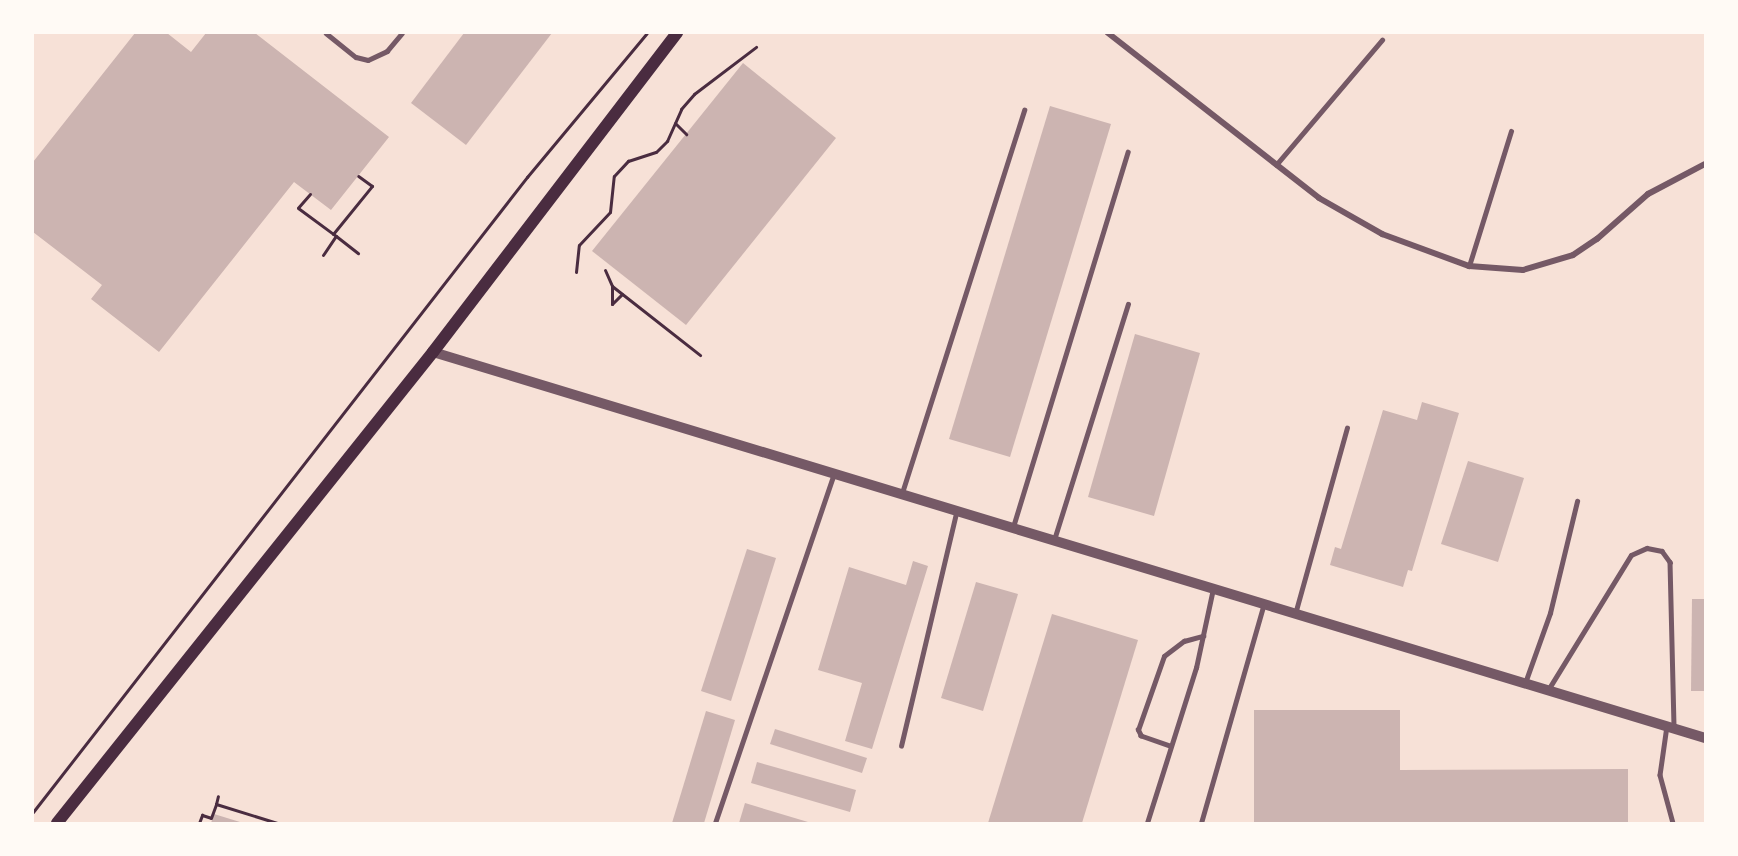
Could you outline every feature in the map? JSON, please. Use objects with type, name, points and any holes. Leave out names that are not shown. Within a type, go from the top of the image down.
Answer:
[{"type":"main road","points":[[57,823],[433,352],[678,33]]},
{"type":"street","points":[[1108,33],[1319,198],[1382,234],[1469,266],[1523,270],[1565,258],[1597,239],[1648,194],[1705,164]]},
{"type":"street","points":[[433,352],[1705,738]]},
{"type":"lane","points":[[326,33],[356,57],[368,60],[387,51],[402,33]]},
{"type":"lane","points":[[1276,165],[1382,40]]},
{"type":"lane","points":[[902,494],[1024,110]]},
{"type":"lane","points":[[1469,266],[1511,131]]},
{"type":"lane","points":[[1013,527],[1128,152]]},
{"type":"lane","points":[[1054,540],[1128,304]]},
{"type":"lane","points":[[1295,614],[1347,428]]},
{"type":"lane","points":[[715,823],[834,473]]},
{"type":"lane","points":[[1525,683],[1550,613],[1577,501]]},
{"type":"lane","points":[[902,746],[956,510]]},
{"type":"lane","points":[[1548,690],[1631,555],[1647,548],[1662,551],[1670,562],[1670,727],[1660,775],[1673,823]]},
{"type":"lane","points":[[1147,823],[1203,636],[1213,589]]},
{"type":"lane","points":[[1201,823],[1264,604]]},
{"type":"lane","points":[[1170,746],[1141,736],[1138,730],[1164,656],[1184,641],[1203,636]]},
{"type":"path","points":[[33,812],[527,177],[647,33]]},
{"type":"path","points":[[576,272],[579,245],[610,212],[614,176],[628,161],[656,152],[667,141],[675,123],[694,94],[756,47]]},
{"type":"path","points":[[675,123],[686,134]]},
{"type":"path","points":[[323,255],[372,186],[358,176]]},
{"type":"path","points":[[310,194],[298,208],[358,253]]},
{"type":"path","points":[[605,270],[612,286],[612,304],[622,294]]},
{"type":"path","points":[[612,286],[700,355]]},
{"type":"path","points":[[200,823],[202,815],[211,818],[218,796]]},
{"type":"path","points":[[216,804],[277,823]]},
{"type":"building","points":[[135,33],[167,33],[191,52],[206,33],[255,33],[389,137],[331,210],[294,182],[159,352],[91,299],[102,285],[33,232],[33,162]]},
{"type":"building","points":[[464,33],[552,33],[466,145],[411,103]]},
{"type":"building","points":[[743,63],[836,138],[686,325],[592,251]]},
{"type":"building","points":[[1050,106],[1111,124],[1010,457],[949,439]]},
{"type":"building","points":[[1135,334],[1200,353],[1154,516],[1088,497]]},
{"type":"building","points":[[1422,402],[1459,413],[1412,571],[1408,570],[1403,587],[1330,565],[1335,547],[1341,549],[1383,410],[1417,420]]},
{"type":"building","points":[[1468,461],[1524,478],[1498,562],[1441,544]]},
{"type":"building","points":[[747,549],[776,558],[731,701],[701,691]]},
{"type":"building","points":[[913,561],[928,566],[872,749],[845,741],[862,683],[818,670],[849,567],[906,585]]},
{"type":"building","points":[[976,582],[1018,594],[983,711],[941,698]]},
{"type":"building","points":[[1692,599],[1705,599],[1705,691],[1691,691]]},
{"type":"building","points":[[1052,614],[1138,640],[1082,823],[988,823]]},
{"type":"building","points":[[1254,710],[1400,710],[1400,770],[1628,769],[1628,823],[1254,823]]},
{"type":"building","points":[[706,711],[735,720],[704,823],[672,823]]},
{"type":"building","points":[[775,729],[867,758],[862,773],[770,744]]},
{"type":"building","points":[[757,762],[856,790],[850,812],[751,783]]},
{"type":"building","points":[[745,803],[808,822],[808,823],[739,823]]},
{"type":"building","points":[[214,814],[240,822],[240,823],[211,823]]}]
